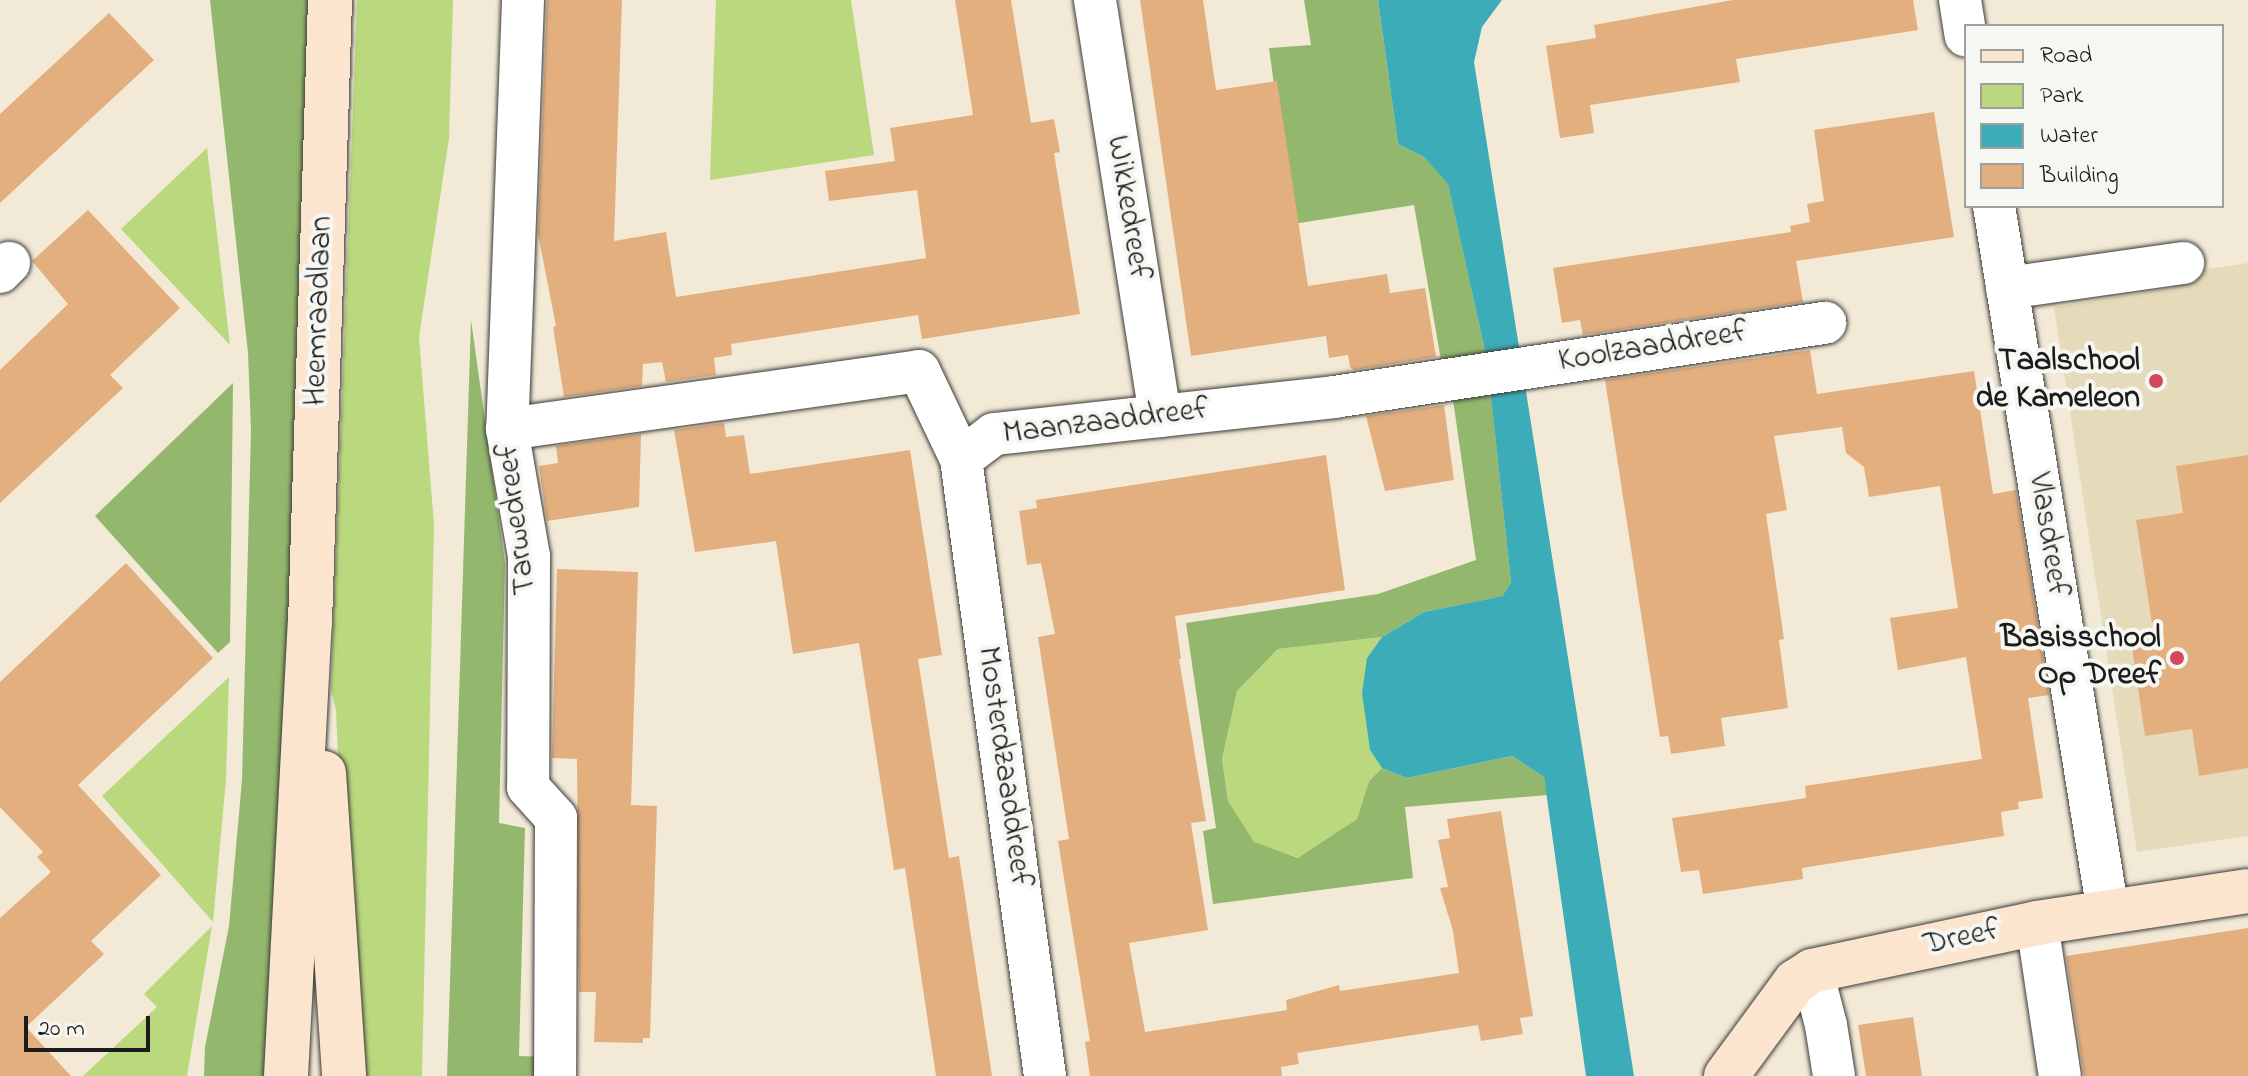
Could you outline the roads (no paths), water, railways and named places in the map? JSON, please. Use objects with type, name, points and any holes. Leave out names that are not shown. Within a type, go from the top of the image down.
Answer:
[{"type":"main road","name":"Heemraadlaan","points":[[286,1076],[310,623],[330,0]]},
{"type":"main road","name":"Heemraadlaan","points":[[310,623],[327,807],[344,1076]]},
{"type":"main road","name":"Dreef","points":[[1812,971],[2037,923],[2248,891]]},
{"type":"main road","points":[[1726,1076],[1795,982],[1812,971]]},
{"type":"street","name":"Tarwedreef","points":[[523,0],[507,429],[529,556],[528,787],[556,818],[555,1076]]},
{"type":"street","name":"Wikkedreef","points":[[1095,0],[1160,416]]},
{"type":"street","points":[[1960,0],[1964,24]]},
{"type":"street","name":"Vlasdreef","points":[[1994,208],[2108,912]]},
{"type":"street","points":[[2007,288],[2183,263]]},
{"type":"street","name":"Koolzaaddreef","points":[[1481,373],[1825,323]]},
{"type":"street","name":"Maanzaaddreef","points":[[507,429],[919,371],[961,459],[994,434],[1334,397],[1481,373]]},
{"type":"street","name":"Mosterdzaaddreef","points":[[961,459],[1045,1076]]},
{"type":"street","points":[[2037,923],[2060,1076]]},
{"type":"street","points":[[1812,971],[1834,1076]]},
{"type":"water","points":[[1378,0],[1502,0],[1482,27],[1474,62],[1634,1076],[1586,1076],[1544,777],[1512,756],[1407,778],[1382,768],[1370,750],[1362,693],[1367,658],[1382,637],[1424,612],[1503,596],[1511,582],[1487,360],[1448,184],[1424,157],[1398,144]]},
{"type":"place","name":"Taalschool de Kameleon","points":[[2156,381]]},
{"type":"place","name":"Basisschool Op Dreef","points":[[2177,658]]}]
